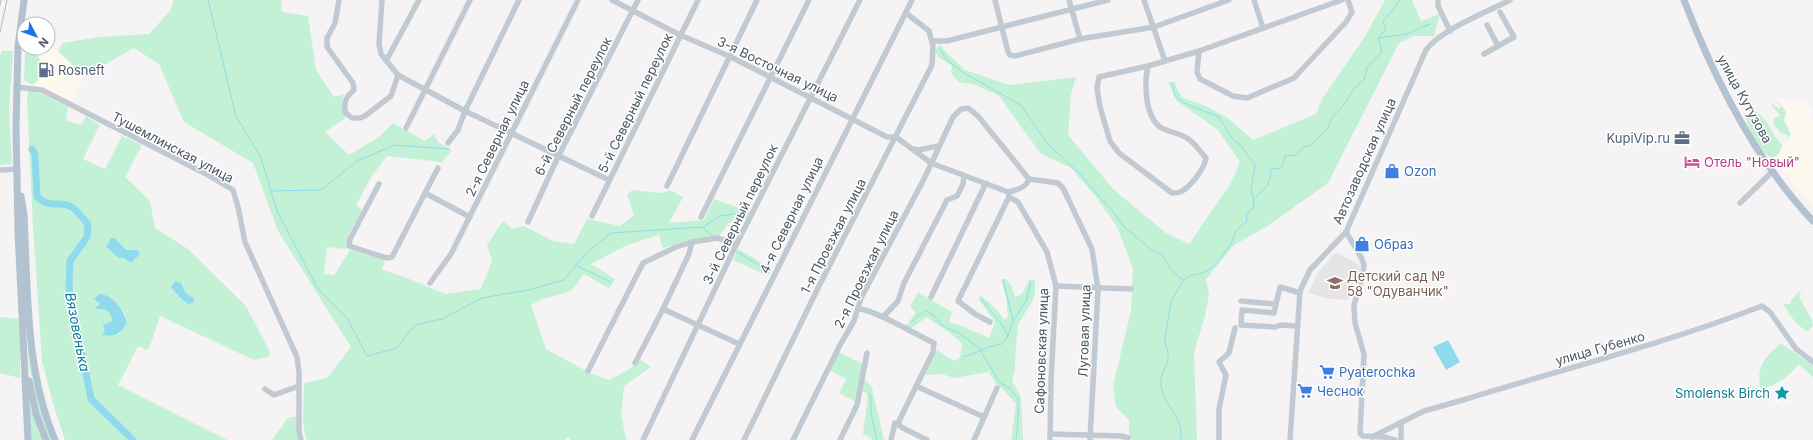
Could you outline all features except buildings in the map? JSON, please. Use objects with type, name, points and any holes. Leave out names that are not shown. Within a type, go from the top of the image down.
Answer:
[{"type":"main road","points":[[24,0],[18,47],[16,87],[18,231],[28,440]]},
{"type":"main road","name":"улица Кутузова","points":[[1684,0],[1707,58],[1739,117],[1773,171],[1799,206],[1813,221]]},
{"type":"main road","points":[[18,170],[24,215],[33,356],[39,392],[54,440]]},
{"type":"main road","points":[[23,350],[32,399],[46,440]]},
{"type":"street","points":[[339,0],[335,23],[327,38],[327,47],[342,65],[353,83],[354,90],[346,97],[344,104],[345,112],[352,118],[360,118],[391,96],[398,76]]},
{"type":"street","points":[[382,0],[379,44],[381,54],[398,76],[511,134],[609,180]]},
{"type":"street","points":[[386,61],[419,0]]},
{"type":"street","points":[[406,128],[470,0]]},
{"type":"street","points":[[448,143],[458,130],[465,111],[519,0]]},
{"type":"street","name":"2-я Северная улица","points":[[430,284],[451,254],[470,218],[578,0]]},
{"type":"street","name":"3-я Восточная улица","points":[[612,0],[680,35],[729,56],[887,137],[896,137],[931,163]]},
{"type":"street","name":"6-й Северный переулок","points":[[528,222],[558,157],[638,0]]},
{"type":"street","name":"5-й Северный переулок","points":[[592,216],[698,0]]},
{"type":"street","points":[[667,186],[757,0]]},
{"type":"street","points":[[701,217],[809,0]]},
{"type":"street","name":"3-й Северный переулок","points":[[643,440],[736,245],[860,0]]},
{"type":"street","name":"4-я Северная улица","points":[[692,440],[912,0]]},
{"type":"street","points":[[995,0],[1008,52],[1010,55],[1015,56],[1080,39],[1154,26],[1229,0]]},
{"type":"street","points":[[1069,0],[1080,39]]},
{"type":"street","points":[[906,13],[929,31],[932,41],[947,41],[1108,0]]},
{"type":"street","points":[[1144,0],[1165,61]]},
{"type":"street","points":[[1254,0],[1263,28]]},
{"type":"street","points":[[1148,66],[1145,91],[1152,118],[1160,127],[1182,135],[1191,141],[1206,158],[1205,164],[1196,178],[1181,192],[1172,193],[1118,153],[1110,141],[1100,107],[1097,88],[1098,77],[1148,66],[1199,51],[1342,0]]},
{"type":"street","points":[[1199,51],[1197,72],[1200,79],[1232,96],[1247,98],[1294,78],[1346,22],[1352,12],[1348,0]]},
{"type":"street","points":[[1438,0],[1438,6],[1450,31]]},
{"type":"street","name":"Автозаводская улица","points":[[1290,440],[1300,293],[1310,270],[1346,232],[1426,50],[1435,40],[1450,31],[1510,0]]},
{"type":"street","points":[[1484,54],[1514,37],[1500,12]]},
{"type":"street","points":[[1487,25],[1498,46]]},
{"type":"street","name":"1-я Проезжая улица","points":[[744,440],[818,288],[932,65],[932,41]]},
{"type":"street","name":"Тушемлинская улица","points":[[16,87],[42,90],[230,187],[235,194],[245,242],[297,357],[300,386],[299,432],[301,440]]},
{"type":"street","name":"2-я Проезжая улица","points":[[793,440],[836,352],[854,321],[861,298],[931,163],[953,117],[961,109],[968,108],[978,116],[1029,179]]},
{"type":"street","points":[[912,148],[919,150],[938,146]]},
{"type":"street","name":"Сафоновская улица","points":[[931,163],[986,183],[1009,195],[1018,202],[1047,252],[1056,286],[1050,440]]},
{"type":"street","points":[[379,184],[350,239],[349,246],[387,258],[392,257],[438,168]]},
{"type":"street","points":[[0,170],[18,170]]},
{"type":"street","points":[[1740,203],[1773,171]]},
{"type":"street","points":[[883,318],[898,300],[904,284],[935,222],[947,200],[957,196],[963,184],[964,176]]},
{"type":"street","points":[[990,322],[975,314],[958,301],[1009,195],[1027,184],[1029,179]]},
{"type":"street","name":"Луговая улица","points":[[1029,179],[1058,183],[1063,188],[1092,249],[1098,288],[1090,438]]},
{"type":"street","points":[[931,297],[986,183]]},
{"type":"street","points":[[425,193],[470,218]]},
{"type":"street","points":[[1346,232],[1362,257],[1364,265],[1363,274],[1354,305],[1355,323],[1363,346],[1364,354],[1360,430],[1363,436],[1395,440]]},
{"type":"street","points":[[588,371],[643,262],[676,247],[692,242],[718,238],[736,245]]},
{"type":"street","points":[[635,363],[690,254],[692,242]]},
{"type":"street","points":[[1056,286],[1131,289]]},
{"type":"street","points":[[1297,326],[1281,325],[1275,327],[1242,325],[1242,310],[1274,313],[1280,287],[1300,293]]},
{"type":"street","points":[[1241,301],[1275,304]]},
{"type":"street","name":"улица Губенко","points":[[1372,437],[1436,406],[1463,400],[1645,347],[1709,326],[1762,306],[1770,312],[1796,349],[1813,362]]},
{"type":"street","points":[[663,309],[739,344]]},
{"type":"street","points":[[858,310],[862,309],[883,318],[934,343],[933,352],[898,423],[895,423],[890,440]]},
{"type":"street","points":[[1219,440],[1219,409],[1226,375],[1219,362],[1229,353],[1235,328]]},
{"type":"street","points":[[840,440],[858,405],[867,353]]},
{"type":"street","points":[[265,389],[274,395],[300,386]]},
{"type":"street","points":[[916,386],[984,417]]},
{"type":"street","points":[[974,440],[997,388]]},
{"type":"street","points":[[1401,422],[1401,440]]},
{"type":"street","points":[[898,423],[901,427],[927,440]]},
{"type":"street","points":[[1050,434],[1090,438],[1121,436],[1128,438]]},
{"type":"shaded area","points":[[56,50],[84,76],[71,101],[27,84],[29,56],[56,56]]},
{"type":"shaded area","points":[[1782,97],[1785,101],[1807,102],[1813,110],[1810,117],[1813,123],[1813,206],[1773,159],[1788,141],[1791,134],[1784,121],[1786,113],[1784,107],[1777,100]]},
{"type":"shaded area","name":"Детский сад № 58 \"Одуванчик\"","points":[[1336,252],[1361,266],[1349,300],[1330,299],[1308,293],[1319,271]]},
{"type":"green space","points":[[174,0],[281,0],[282,12],[308,16],[316,70],[334,97],[344,94],[342,106],[347,117],[325,132],[349,155],[379,137],[393,123],[425,141],[434,134],[438,142],[452,150],[442,162],[387,156],[371,177],[356,205],[363,211],[349,233],[345,249],[327,247],[324,274],[334,275],[350,250],[383,259],[385,261],[382,270],[402,276],[445,294],[481,289],[492,261],[487,245],[503,221],[512,229],[524,226],[553,241],[574,244],[587,219],[620,226],[634,215],[627,195],[632,190],[661,193],[670,190],[683,197],[669,223],[704,220],[714,199],[750,212],[748,218],[729,223],[719,236],[690,240],[663,248],[659,235],[627,245],[591,264],[615,279],[609,288],[584,274],[571,291],[543,299],[531,305],[546,349],[590,373],[609,380],[628,370],[641,360],[651,367],[624,386],[621,414],[627,440],[571,440],[567,437],[565,440],[306,440],[303,422],[304,383],[327,378],[351,347],[278,231],[253,163],[184,122],[159,64],[134,48],[84,76],[58,51],[63,43],[99,37],[149,34],[170,11]]},
{"type":"green space","points":[[1385,0],[1412,0],[1421,21],[1440,14],[1434,36],[1414,36],[1399,43],[1328,183],[1266,227],[1234,245],[1206,279],[1209,294],[1205,316],[1194,352],[1197,440],[1132,440],[1129,434],[1129,420],[1116,407],[1113,385],[1131,311],[1133,268],[1117,227],[1097,198],[1071,168],[1041,154],[999,96],[976,85],[958,82],[951,73],[952,66],[938,57],[935,50],[941,44],[944,50],[965,70],[1009,85],[1076,77],[1071,95],[1068,135],[1114,190],[1166,233],[1189,244],[1231,183],[1240,162],[1218,130],[1177,101],[1168,82],[1175,82],[1178,91],[1183,98],[1206,106],[1229,119],[1253,140],[1316,114],[1322,99],[1364,38]]},
{"type":"green space","points":[[2,51],[13,51],[9,109],[12,164],[0,165],[0,56]]},
{"type":"green space","points":[[25,56],[38,56],[40,60],[38,80],[32,85],[24,80]]},
{"type":"green space","points":[[29,90],[41,93],[68,107],[66,120],[76,124],[82,124],[86,116],[100,125],[83,159],[105,169],[122,136],[142,145],[125,177],[150,201],[155,228],[188,249],[246,306],[270,352],[268,357],[254,360],[160,316],[150,346],[147,350],[138,346],[118,385],[227,440],[65,440],[54,407],[42,361],[33,226],[27,96]],"holes":[[[117,242],[128,250],[138,250],[140,254],[131,263],[107,249]],[[97,300],[116,302],[125,314],[127,323],[119,334],[103,325],[112,321],[112,318],[107,311],[96,309],[99,305]]]},
{"type":"green space","points":[[1776,100],[1786,111],[1784,121],[1791,134],[1788,140],[1787,135],[1781,133],[1774,125],[1773,119],[1780,115],[1772,104],[1779,109],[1781,107]]},
{"type":"green space","points":[[1755,112],[1763,118],[1782,144],[1780,152],[1773,159],[1769,157],[1760,146],[1749,126],[1746,116]]},
{"type":"green space","points":[[21,228],[29,341],[52,440],[49,440],[39,413],[29,366]]},
{"type":"green space","points":[[738,249],[772,269],[768,276],[733,260]]},
{"type":"green space","points":[[1001,279],[1006,279],[1011,285],[1015,297],[1022,294],[1029,280],[1035,280],[1035,296],[1018,325],[1015,369],[1012,380],[1021,397],[1023,440],[1011,440],[1016,404],[1002,388],[997,386],[989,372],[954,378],[942,374],[925,375],[937,350],[954,361],[960,357],[962,344],[959,340],[927,317],[910,329],[906,326],[916,312],[910,307],[918,292],[952,312],[949,322],[989,338],[995,322],[978,298],[981,296],[988,301],[1005,320],[1008,316],[1006,297]]},
{"type":"green space","points":[[1802,290],[1799,296],[1812,320],[1813,326],[1807,331],[1796,322],[1783,304],[1790,304],[1792,299]]},
{"type":"green space","points":[[0,317],[20,319],[20,378],[0,373]]},
{"type":"green space","points":[[1781,343],[1813,366],[1813,377],[1799,364],[1782,380],[1760,390],[1759,374],[1763,363]]},
{"type":"green space","points":[[839,352],[863,364],[856,402],[839,393],[846,379],[829,370]]},
{"type":"green space","points":[[865,379],[872,388],[884,440],[872,440],[863,434],[868,394],[862,391]]},
{"type":"green space","points":[[28,403],[44,440],[31,440]]},
{"type":"green space","points":[[298,416],[299,440],[272,440],[288,418]]},
{"type":"water","points":[[111,238],[114,238],[127,250],[138,250],[140,254],[131,263],[123,258],[119,258],[106,247]]},
{"type":"water","points":[[175,281],[181,283],[186,294],[194,298],[193,303],[188,304],[171,287]]},
{"type":"water","points":[[100,294],[114,300],[126,318],[127,323],[117,334],[110,336],[102,335],[105,331],[103,325],[112,321],[112,318],[107,311],[96,309],[99,303],[94,299]]},
{"type":"water","points":[[1448,340],[1460,362],[1446,370],[1433,347]]},
{"type":"waterway","points":[[208,0],[236,116],[261,158],[277,211],[318,289],[347,318],[367,356],[397,348],[415,325],[442,319],[482,298],[528,290],[564,280],[588,251],[611,233],[703,227],[720,216],[740,213]]},
{"type":"waterway","points":[[1180,440],[1181,433],[1178,420],[1166,399],[1161,385],[1162,375],[1168,359],[1165,338],[1172,300],[1186,278],[1207,271],[1218,261],[1230,245],[1237,230],[1247,222],[1246,214],[1254,208],[1253,199],[1266,187],[1270,179],[1271,169],[1281,168],[1286,155],[1294,156],[1303,147],[1311,145],[1328,128],[1332,118],[1346,102],[1354,88],[1364,80],[1367,67],[1382,52],[1378,38],[1386,30],[1383,22],[1400,0]]},
{"type":"waterway","points":[[1379,38],[1407,34],[1430,24]]},
{"type":"waterway","points":[[939,48],[948,61],[964,73],[1021,105],[1046,142],[1079,173],[1124,227],[1152,250],[1163,255],[1170,269],[1184,281]]},
{"type":"waterway","points":[[1172,84],[1175,96],[1184,103],[1219,117],[1232,138],[1242,147],[1255,165],[1251,190],[1253,198]]},
{"type":"waterway","points":[[271,191],[321,190],[357,161],[394,145],[449,149]]},
{"type":"waterway","name":"Вязовенька","points":[[32,149],[35,154],[37,197],[47,203],[65,204],[70,206],[88,224],[87,237],[70,261],[69,288],[91,399],[133,440]]},
{"type":"waterway","points":[[703,228],[713,236]]},
{"type":"waterway","points":[[722,242],[731,248]]},
{"type":"waterway","points":[[735,251],[769,271]]},
{"type":"waterway","points":[[577,266],[611,282]]},
{"type":"waterway","points":[[1003,280],[1013,320]]},
{"type":"waterway","points":[[1008,336],[1013,321],[1026,301],[1031,282]]},
{"type":"waterway","points":[[963,357],[991,346],[1002,344],[1008,336],[1001,323],[981,299]]},
{"type":"waterway","points":[[911,322],[925,310],[933,315],[941,325],[959,333],[979,348],[1000,383],[1010,388],[1018,399],[1016,440]]},
{"type":"waterway","points":[[869,393],[871,398],[871,413],[877,440]]},
{"type":"railway","points":[[0,5],[1,0]]},
{"type":"railway","points":[[0,32],[7,0]]},
{"type":"place","name":"Rosneft","points":[[46,70]]},
{"type":"place","name":"KupiVip.ru","points":[[1682,138]]},
{"type":"place","name":"Отель \"Новый\"","points":[[1692,162]]},
{"type":"place","name":"Ozon","points":[[1392,171]]},
{"type":"place","name":"Образ","points":[[1362,244]]},
{"type":"place","name":"Детский сад № 58 \"Одуванчик\"","points":[[1335,283]]},
{"type":"place","name":"Pyaterochka","points":[[1327,372]]},
{"type":"place","name":"Чеснок","points":[[1305,391]]},
{"type":"place","name":"Smolensk Birch","points":[[1782,393]]}]
